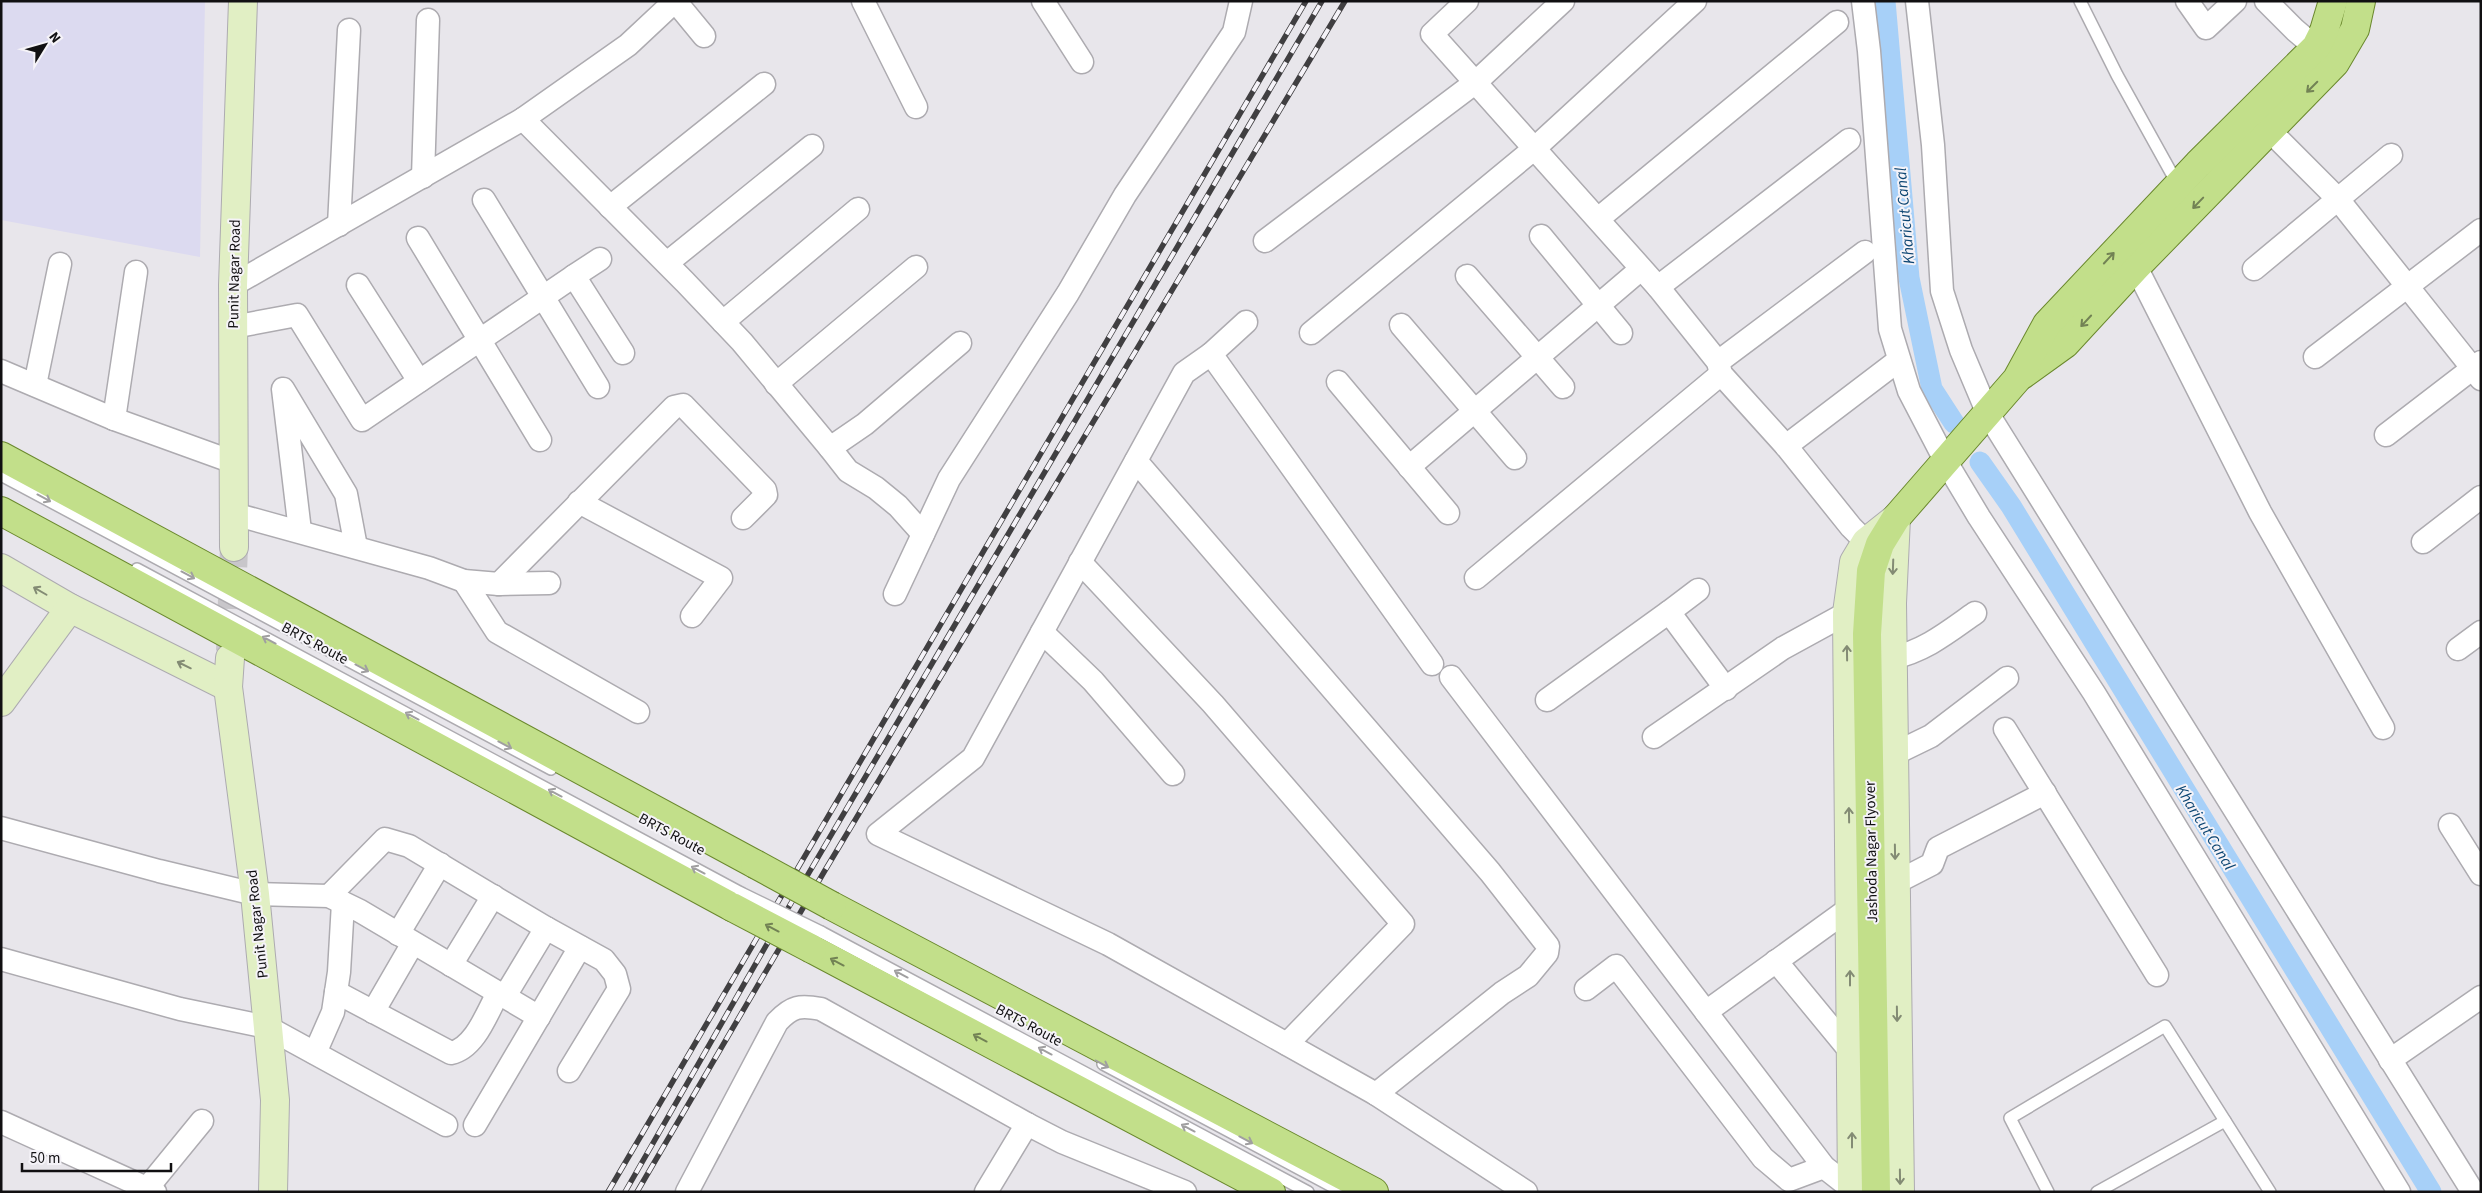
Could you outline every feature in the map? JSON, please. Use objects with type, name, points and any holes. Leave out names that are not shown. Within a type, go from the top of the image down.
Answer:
[{"type":"main road","points":[[2325,55],[2324,31],[2333,1]]},
{"type":"main road","points":[[2017,379],[2065,344],[2136,267],[2260,121],[2325,55],[2355,29],[2361,1]]},
{"type":"main road","points":[[2017,379],[2047,324],[2178,185],[2260,121]]},
{"type":"main road","name":"Jashoda Nagar Flyover","points":[[1860,1191],[1867,634],[1871,571],[1870,550],[1880,544],[1896,518],[2017,379]]},
{"type":"main road","points":[[1,456],[832,906],[1374,1192]]},
{"type":"main road","points":[[1,511],[736,900],[816,940],[1271,1192]]},
{"type":"street","name":"Punit Nagar Road","points":[[234,548],[233,285],[243,1]]},
{"type":"street","points":[[863,1],[916,108]]},
{"type":"street","points":[[1043,1],[1082,62]]},
{"type":"street","points":[[895,594],[949,479],[1072,285],[1125,195],[1234,32],[1241,1]]},
{"type":"street","points":[[1467,1],[1432,34],[1658,287],[1719,368],[1786,446],[1870,550],[1854,562],[1847,613],[1851,1052],[1860,1191]]},
{"type":"street","points":[[1265,241],[1476,82],[1563,1]]},
{"type":"street","points":[[1311,333],[1535,148],[1694,1]]},
{"type":"street","points":[[1863,1],[1869,51],[1890,329],[1909,391],[1946,462],[2094,693],[2399,1192]]},
{"type":"street","points":[[1917,1],[1933,145],[1942,291],[1961,350],[1988,414],[2390,1060],[2474,1183]]},
{"type":"street","points":[[2188,1],[2206,28],[2235,1]]},
{"type":"street","points":[[2266,1],[2295,30],[2325,55]]},
{"type":"street","points":[[233,285],[522,120],[613,56],[676,2],[704,36]]},
{"type":"street","points":[[423,177],[428,20]]},
{"type":"street","points":[[1598,219],[1836,22]]},
{"type":"street","points":[[339,225],[349,30]]},
{"type":"street","points":[[610,207],[764,84]]},
{"type":"street","points":[[522,120],[723,322],[848,471],[876,488],[898,506],[923,534]]},
{"type":"street","points":[[2260,121],[2336,198],[2407,287],[2478,369],[2386,435]]},
{"type":"street","points":[[1658,287],[1849,140]]},
{"type":"street","points":[[667,264],[812,146]]},
{"type":"street","points":[[2254,269],[2336,198],[2391,155]]},
{"type":"street","points":[[484,200],[598,387]]},
{"type":"street","points":[[723,322],[858,209]]},
{"type":"street","points":[[2316,357],[2481,230]]},
{"type":"street","points":[[1541,236],[1621,333]]},
{"type":"street","points":[[418,238],[540,440]]},
{"type":"street","points":[[1476,578],[1719,368],[1865,252]]},
{"type":"street","points":[[233,326],[296,315],[362,420],[600,259]]},
{"type":"street","points":[[34,385],[60,264]]},
{"type":"street","points":[[776,384],[916,267]]},
{"type":"street","points":[[2136,267],[2260,512],[2383,728]]},
{"type":"street","points":[[1409,467],[1641,269]]},
{"type":"street","points":[[114,419],[136,272]]},
{"type":"street","points":[[574,276],[623,353]]},
{"type":"street","points":[[1467,276],[1563,386]]},
{"type":"street","points":[[358,285],[419,381]]},
{"type":"street","points":[[1246,322],[1211,354],[1184,373],[973,758],[878,834],[1108,944],[1376,1094],[1526,1192]]},
{"type":"street","points":[[1401,325],[1515,458]]},
{"type":"street","points":[[830,448],[865,424],[960,343]]},
{"type":"street","points":[[1211,354],[1432,664]]},
{"type":"street","points":[[1786,446],[1899,360]]},
{"type":"street","points":[[1,371],[114,419],[233,462]]},
{"type":"street","points":[[300,531],[282,382],[346,494],[356,547]]},
{"type":"street","points":[[1338,382],[1448,514]]},
{"type":"street","points":[[499,584],[669,411],[683,405],[764,490],[766,495],[743,518]]},
{"type":"street","points":[[1136,461],[1490,872],[1548,946],[1547,953],[1528,976],[1502,993],[1376,1094]]},
{"type":"street","points":[[2423,542],[2481,497]]},
{"type":"street","points":[[579,502],[721,578],[692,616]]},
{"type":"street","points":[[234,514],[356,547],[464,580],[499,584],[549,583]]},
{"type":"street","points":[[1896,518],[1892,603],[1892,658],[1900,1192]]},
{"type":"street","points":[[1080,562],[1214,704],[1403,924],[1287,1044]]},
{"type":"street","points":[[1,568],[70,608],[228,687]]},
{"type":"street","points":[[464,580],[497,632],[638,712]]},
{"type":"street","points":[[1547,700],[1698,590]]},
{"type":"street","points":[[1,702],[70,608]]},
{"type":"street","points":[[1669,612],[1726,689]]},
{"type":"street","points":[[1654,737],[1783,648],[1847,613]]},
{"type":"street","points":[[1892,658],[1913,653],[1928,646],[1975,613]]},
{"type":"street","points":[[1042,632],[1094,682],[1173,774]]},
{"type":"street","points":[[2458,649],[2481,632]]},
{"type":"street","name":"Punit Nagar Road","points":[[230,658],[228,687],[255,894],[275,1100],[273,1192]]},
{"type":"street","points":[[1451,677],[1824,1167],[1860,1191]]},
{"type":"street","points":[[1894,754],[1931,736],[2008,678]]},
{"type":"street","points":[[2005,729],[2157,975]]},
{"type":"street","points":[[1895,882],[1932,864],[1938,848],[2045,794]]},
{"type":"street","points":[[2450,825],[2481,874]]},
{"type":"street","points":[[1,828],[159,871],[255,894],[336,900],[406,938],[539,1017]]},
{"type":"street","points":[[315,1054],[333,1012],[336,992],[336,900],[386,839],[409,846],[546,928],[604,960],[614,974],[619,989],[569,1071]]},
{"type":"street","points":[[373,1012],[440,864]]},
{"type":"street","points":[[451,965],[493,896]]},
{"type":"street","points":[[1706,1012],[1850,908]]},
{"type":"street","points":[[336,992],[451,1054],[460,1051],[468,1044],[546,928]]},
{"type":"street","points":[[475,1125],[580,947]]},
{"type":"street","points":[[1,959],[180,1009],[267,1027],[446,1125]]},
{"type":"street","points":[[1776,961],[1851,1052]]},
{"type":"street","points":[[1586,989],[1616,966],[1763,1158],[1789,1180],[1824,1167]]},
{"type":"street","points":[[2390,1060],[2481,997]]},
{"type":"street","points":[[687,1192],[777,1022],[787,1012],[804,1006],[821,1009],[1062,1142],[1185,1192]]},
{"type":"street","points":[[1,1122],[149,1191],[202,1121]]},
{"type":"street","points":[[986,1192],[1027,1124]]},
{"type":"lane","points":[[2080,1],[2117,75],[2178,185]]},
{"type":"lane","name":"BRTS Route","points":[[1,475],[564,776]]},
{"type":"lane","name":"BRTS Route","points":[[126,563],[736,900]]},
{"type":"lane","name":"BRTS Route","points":[[816,940],[1308,1192]]},
{"type":"lane","points":[[2048,1192],[2010,1118],[2165,1026],[2270,1192]]},
{"type":"lane","points":[[1089,1057],[1343,1192]]},
{"type":"lane","points":[[2097,1192],[2225,1121]]},
{"type":"shaded area","points":[[1,1],[205,1],[200,257],[1,220]]},
{"type":"waterway","name":"Kharicut Canal","points":[[1885,1],[1909,278],[1932,389],[1954,423]]},
{"type":"waterway","name":"Kharicut Canal","points":[[1980,462],[2011,506],[2431,1192]]},
{"type":"tunnel","points":[[230,651],[234,547]]},
{"type":"railway","points":[[608,1192],[1306,1]]},
{"type":"railway","points":[[625,1192],[767,944],[1322,1]]},
{"type":"railway","points":[[637,1192],[824,872],[1345,1]]}]
